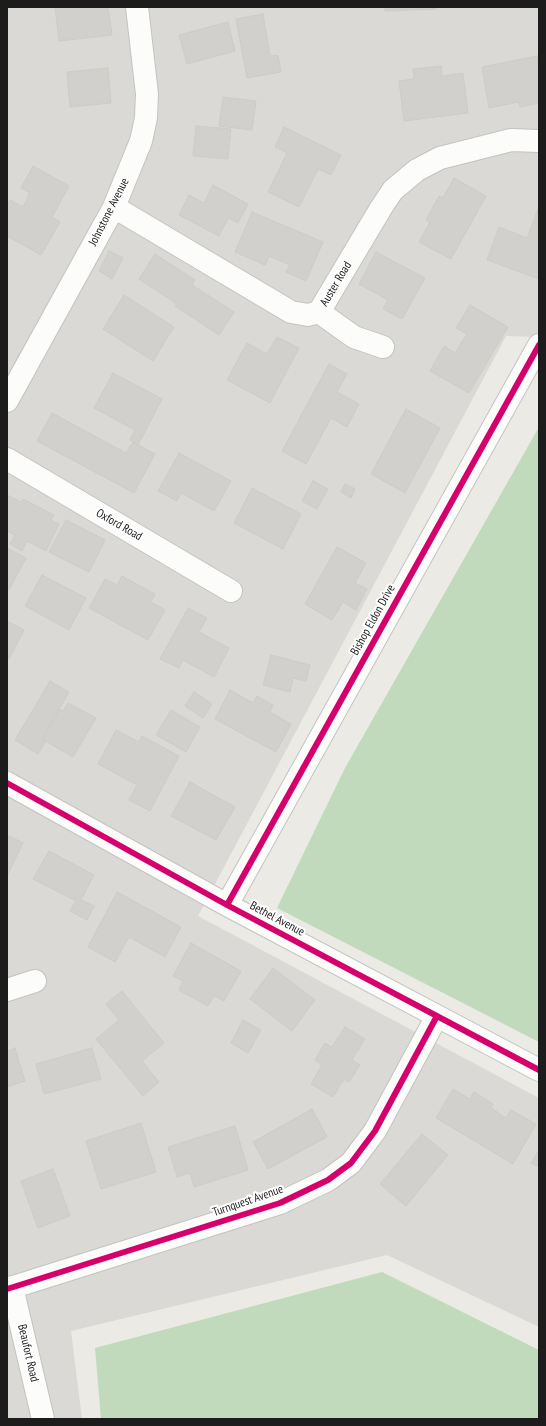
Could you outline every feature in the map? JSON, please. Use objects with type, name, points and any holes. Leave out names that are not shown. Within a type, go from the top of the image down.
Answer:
[{"type":"street","name":"Johnstone Avenue","points":[[7,401],[114,207],[141,141],[146,118],[147,94],[137,7]]},
{"type":"street","name":"Auster Road","points":[[114,207],[291,312],[308,315],[320,312],[393,190],[417,170],[440,158],[511,140],[539,141]]},
{"type":"street","points":[[320,312],[354,337],[384,347]]},
{"type":"street","name":"Bishop Eldon Drive","points":[[227,905],[539,345]]},
{"type":"street","name":"Oxford Road","points":[[7,459],[231,591]]},
{"type":"street","name":"Bethel Avenue","points":[[7,783],[227,905],[539,1070]]},
{"type":"street","points":[[7,990],[35,981]]},
{"type":"street","name":"Turnquest Avenue","points":[[10,1288],[280,1204],[328,1180],[351,1163],[375,1131],[437,1016]]},
{"type":"street","name":"Beaufort Road","points":[[10,1288],[44,1419]]},
{"type":"shaded area","points":[[7,7],[539,7],[539,337],[506,336],[198,916],[539,1098],[539,1327],[387,1255],[71,1331],[82,1419],[7,1419]]},
{"type":"green space","points":[[539,427],[539,1042],[277,908],[345,768]]},
{"type":"green space","points":[[382,1272],[539,1350],[539,1419],[101,1419],[95,1348]]},
{"type":"building","points":[[55,7],[108,7],[112,35],[59,41]]},
{"type":"building","points":[[385,7],[436,7],[436,9],[385,11]]},
{"type":"building","points":[[263,14],[270,56],[278,55],[281,72],[247,78],[236,19]]},
{"type":"building","points":[[228,22],[235,51],[187,64],[179,35]]},
{"type":"building","points":[[537,56],[539,67],[539,103],[520,107],[519,102],[489,108],[482,67]]},
{"type":"building","points":[[441,66],[442,76],[463,73],[468,113],[404,121],[399,81],[414,79],[413,69]]},
{"type":"building","points":[[108,68],[111,103],[70,107],[67,72]]},
{"type":"building","points":[[223,97],[256,101],[252,130],[219,126]]},
{"type":"building","points":[[196,126],[231,129],[228,159],[193,156]]},
{"type":"building","points":[[284,127],[341,155],[331,175],[318,169],[299,207],[268,192],[287,153],[275,147]]},
{"type":"building","points":[[33,166],[69,186],[52,217],[60,222],[41,255],[7,236],[7,206],[10,200],[23,207],[30,193],[21,188]]},
{"type":"building","points":[[454,178],[486,196],[451,259],[419,242],[430,222],[426,220],[439,196],[443,198]]},
{"type":"building","points":[[213,185],[248,204],[238,223],[228,218],[219,236],[179,215],[189,195],[204,203]]},
{"type":"building","points":[[538,209],[539,279],[487,260],[499,227],[527,238]]},
{"type":"building","points":[[252,212],[323,242],[306,281],[286,272],[290,265],[269,256],[265,265],[235,252]]},
{"type":"building","points":[[109,251],[123,258],[112,279],[99,271]]},
{"type":"building","points":[[376,252],[425,278],[402,319],[383,309],[388,300],[359,284]]},
{"type":"building","points":[[155,254],[195,280],[192,285],[234,312],[219,335],[175,306],[177,304],[139,279]]},
{"type":"building","points":[[124,295],[174,327],[153,361],[103,329]]},
{"type":"building","points":[[470,305],[508,327],[469,393],[430,371],[444,346],[455,353],[467,334],[456,328]]},
{"type":"building","points":[[277,337],[299,348],[270,403],[227,380],[247,343],[267,354]]},
{"type":"building","points":[[329,364],[347,374],[337,392],[359,404],[347,427],[331,418],[306,464],[282,451]]},
{"type":"building","points":[[113,373],[162,399],[138,445],[130,440],[135,430],[94,408]]},
{"type":"building","points":[[406,409],[440,428],[405,493],[371,474]]},
{"type":"building","points":[[52,413],[126,453],[133,442],[155,454],[134,493],[37,441]]},
{"type":"building","points":[[179,453],[231,481],[214,511],[181,493],[177,501],[158,491]]},
{"type":"building","points":[[313,481],[328,489],[317,509],[302,501]]},
{"type":"building","points":[[345,484],[355,489],[351,498],[341,492]]},
{"type":"building","points":[[252,488],[301,514],[283,549],[234,523]]},
{"type":"building","points":[[9,496],[21,502],[23,499],[54,515],[51,520],[59,524],[46,551],[27,541],[22,551],[10,544],[15,535],[7,531],[7,500]]},
{"type":"building","points":[[66,520],[105,540],[89,572],[49,552]]},
{"type":"building","points":[[337,547],[366,563],[355,583],[367,589],[356,610],[343,602],[332,620],[305,604]]},
{"type":"building","points":[[7,548],[26,558],[9,590],[7,589]]},
{"type":"building","points":[[42,575],[86,598],[69,630],[25,606]]},
{"type":"building","points":[[122,576],[155,594],[151,602],[165,610],[148,640],[89,608],[105,579],[117,585]]},
{"type":"building","points":[[188,608],[207,618],[199,632],[229,648],[214,677],[183,660],[179,668],[160,659]]},
{"type":"building","points":[[7,621],[24,630],[9,659],[7,658]]},
{"type":"building","points":[[271,655],[310,665],[306,681],[293,678],[290,692],[263,685]]},
{"type":"building","points":[[50,681],[69,692],[42,739],[46,741],[38,754],[15,740]]},
{"type":"building","points":[[230,690],[253,703],[257,696],[273,705],[270,712],[291,724],[276,752],[215,719]]},
{"type":"building","points":[[194,692],[212,704],[203,718],[185,706]]},
{"type":"building","points":[[68,703],[96,718],[73,757],[42,739],[59,709],[63,711]]},
{"type":"building","points":[[171,710],[200,727],[186,752],[156,735]]},
{"type":"building","points":[[116,730],[139,742],[142,736],[179,756],[150,811],[129,800],[137,785],[98,764]]},
{"type":"building","points":[[190,782],[235,807],[216,840],[171,816]]},
{"type":"building","points":[[9,836],[23,843],[7,876],[7,839]]},
{"type":"building","points":[[49,851],[94,875],[81,900],[94,906],[87,920],[70,911],[76,901],[33,879]]},
{"type":"building","points":[[117,892],[181,927],[165,957],[129,937],[115,962],[88,947]]},
{"type":"building","points":[[191,943],[241,971],[224,1001],[214,996],[208,1006],[179,990],[183,981],[173,976]]},
{"type":"building","points":[[273,968],[315,1000],[292,1031],[250,999]]},
{"type":"building","points":[[122,991],[164,1043],[142,1061],[159,1082],[143,1096],[96,1039],[119,1020],[106,1004]]},
{"type":"building","points":[[243,1020],[261,1030],[248,1053],[231,1043]]},
{"type":"building","points":[[345,1027],[365,1039],[352,1060],[360,1065],[349,1082],[344,1079],[333,1097],[311,1084],[322,1065],[315,1060],[325,1043],[332,1047]]},
{"type":"building","points":[[15,1048],[25,1081],[7,1087],[7,1051]]},
{"type":"building","points":[[92,1048],[101,1079],[44,1094],[36,1064]]},
{"type":"building","points":[[453,1089],[470,1099],[474,1092],[493,1104],[491,1108],[506,1118],[511,1110],[536,1124],[513,1164],[436,1118]]},
{"type":"building","points":[[312,1109],[327,1137],[268,1169],[253,1142]]},
{"type":"building","points":[[141,1123],[156,1172],[101,1189],[86,1141]]},
{"type":"building","points":[[235,1126],[248,1170],[194,1187],[190,1173],[177,1177],[168,1147]]},
{"type":"building","points":[[422,1134],[448,1155],[406,1206],[380,1184]]},
{"type":"building","points":[[539,1150],[539,1167],[531,1163]]},
{"type":"building","points":[[53,1169],[70,1216],[38,1228],[21,1181]]},
{"type":"cycle path","points":[[227,905],[539,345]]},
{"type":"cycle path","points":[[7,783],[227,905],[539,1070]]},
{"type":"cycle path","points":[[7,1289],[280,1203],[328,1180],[351,1163],[375,1131],[437,1016]]}]
